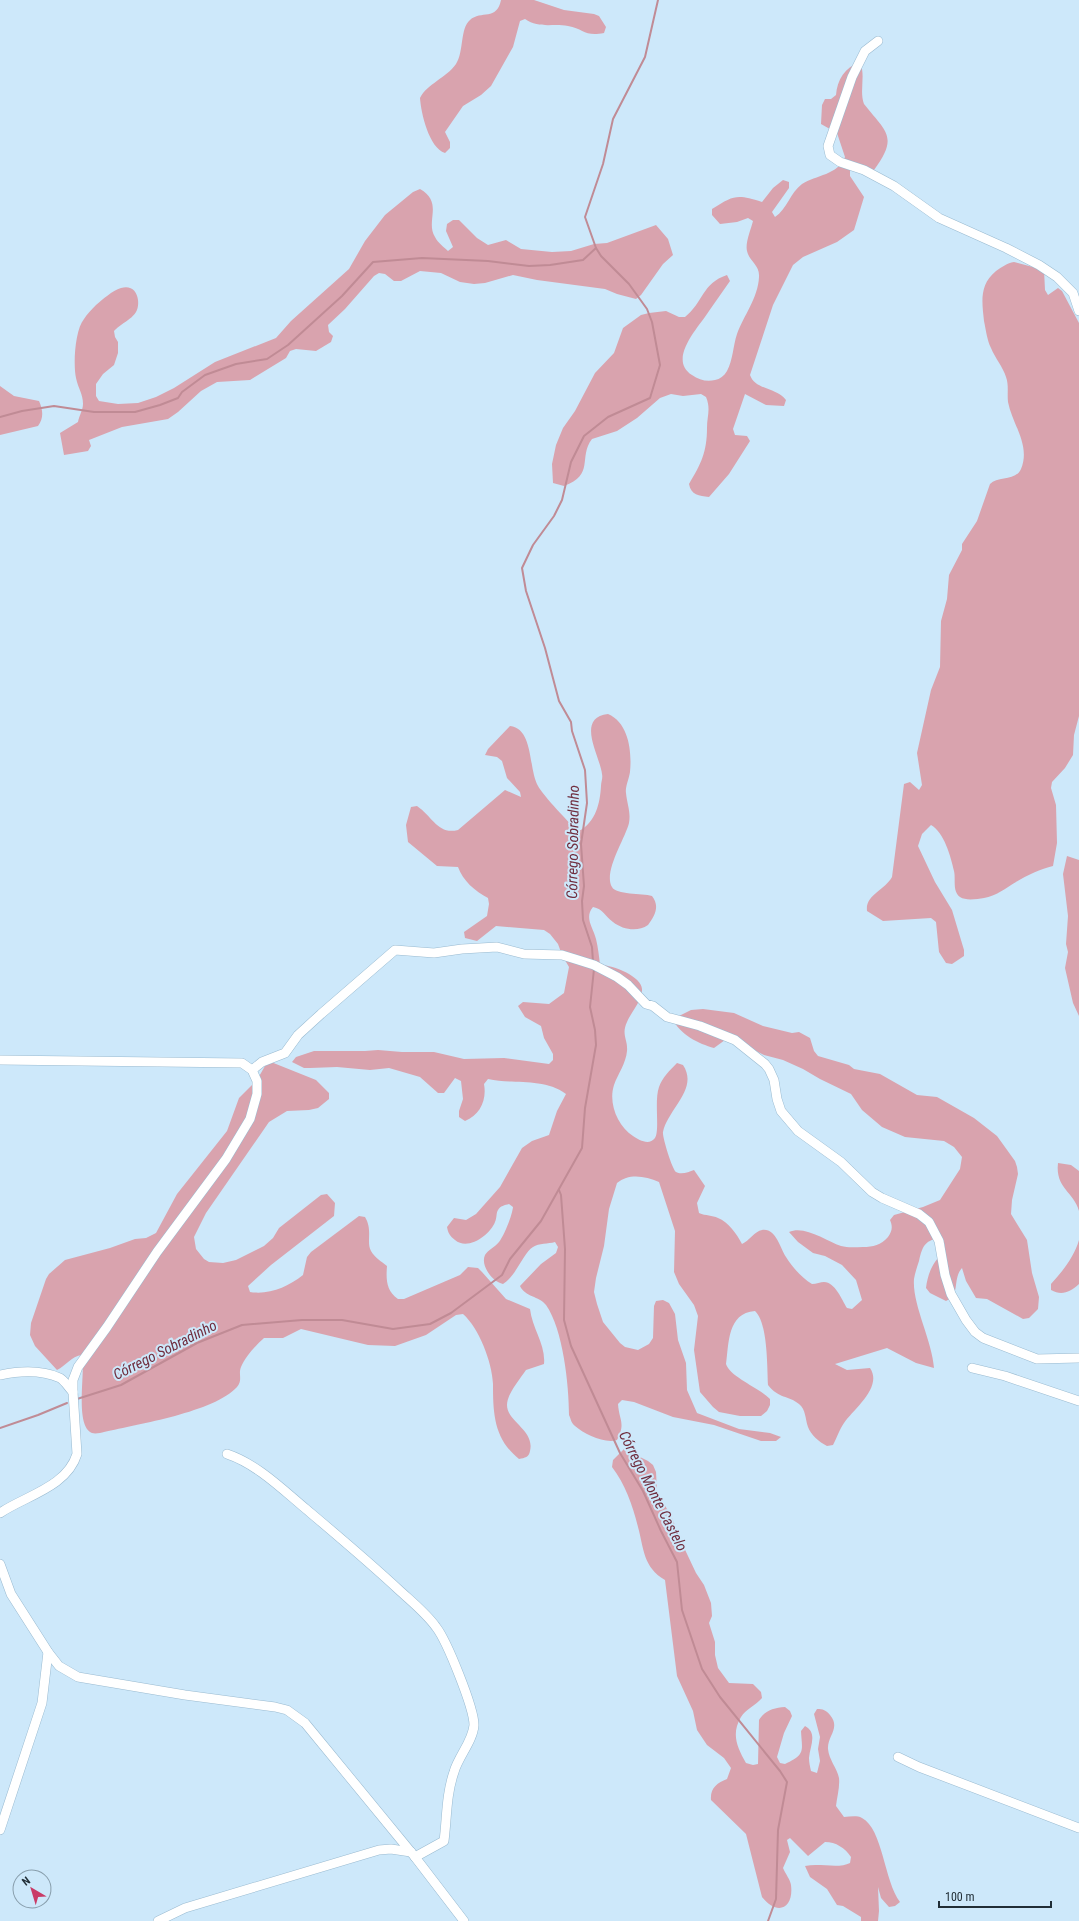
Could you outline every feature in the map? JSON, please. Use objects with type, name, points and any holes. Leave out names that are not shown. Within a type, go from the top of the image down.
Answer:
[{"type":"street","points":[[878,41],[866,51],[852,77],[828,146],[830,155],[840,162],[864,170],[894,186],[939,218],[1006,248],[1039,265],[1057,277],[1073,293],[1079,310]]},
{"type":"street","points":[[252,1070],[262,1062],[283,1054],[292,1046],[298,1035],[395,950],[434,953],[462,949],[504,948],[530,954],[562,955],[594,965],[618,977],[646,1004],[653,1006],[668,1017],[700,1026],[736,1040],[765,1064],[774,1080],[777,1099],[781,1110],[798,1131],[845,1165],[872,1192],[919,1214],[929,1222],[939,1241],[945,1275],[951,1294],[966,1320],[983,1338],[1037,1359],[1079,1358]]},
{"type":"street","points":[[0,1060],[200,1061],[242,1063],[252,1070],[258,1087],[250,1119],[226,1159],[157,1252],[78,1367],[73,1380],[77,1454],[74,1460],[63,1475],[43,1491],[0,1513]]},
{"type":"street","points":[[972,1368],[999,1374],[1079,1400]]},
{"type":"street","points":[[0,1375],[15,1372],[40,1373],[61,1379],[73,1392]]},
{"type":"street","points":[[158,1921],[185,1908],[379,1850],[391,1849],[413,1854],[444,1841],[447,1801],[450,1784],[454,1771],[471,1736],[474,1725],[467,1700],[443,1638],[428,1618],[363,1556],[276,1484],[240,1458],[227,1454]]},
{"type":"street","points":[[0,1564],[11,1594],[48,1652],[59,1666],[78,1677],[185,1695],[275,1707],[287,1710],[305,1723],[413,1854],[464,1921]]},
{"type":"street","points":[[0,1830],[42,1703],[48,1652]]},
{"type":"street","points":[[898,1757],[919,1767],[1079,1828]]},
{"type":"shaded area","points":[[501,0],[534,0],[564,10],[594,14],[599,16],[606,27],[604,33],[593,34],[568,26],[541,25],[525,19],[520,21],[513,47],[491,86],[481,95],[463,106],[445,132],[450,142],[450,148],[445,153],[439,150],[430,137],[424,121],[420,98],[427,89],[456,64],[460,53],[463,34],[470,20],[474,17],[496,11]]},
{"type":"shaded area","points":[[860,62],[862,67],[862,94],[864,104],[883,128],[887,135],[888,142],[882,159],[874,170],[850,170],[850,176],[864,197],[854,230],[837,242],[803,257],[793,265],[773,305],[750,375],[756,383],[782,396],[786,400],[784,406],[766,405],[745,394],[733,429],[735,435],[747,436],[750,441],[729,474],[709,497],[694,493],[689,484],[700,464],[706,444],[708,405],[706,397],[701,394],[683,396],[671,394],[660,398],[637,418],[617,431],[592,439],[586,452],[583,471],[574,482],[564,486],[553,483],[552,464],[556,445],[563,428],[575,411],[595,373],[614,353],[623,328],[641,315],[649,313],[666,311],[679,317],[685,317],[696,306],[707,288],[712,283],[727,275],[730,281],[687,343],[683,360],[685,368],[692,375],[706,381],[719,379],[726,373],[731,362],[737,334],[756,292],[759,273],[747,251],[747,240],[753,221],[748,218],[737,222],[720,224],[712,215],[712,209],[736,197],[762,202],[773,188],[783,180],[789,182],[789,188],[772,212],[775,217],[783,210],[794,192],[802,184],[837,168],[845,157],[837,133],[821,124],[822,105],[825,99],[831,99],[836,95],[840,79],[846,71],[850,67]]},
{"type":"shaded area","points":[[420,189],[427,194],[433,206],[432,231],[439,243],[448,251],[453,247],[446,231],[447,224],[453,220],[459,220],[477,238],[488,245],[506,240],[521,249],[552,252],[571,251],[594,244],[607,243],[656,225],[668,239],[673,255],[663,264],[641,295],[636,299],[605,289],[537,280],[513,275],[485,283],[474,284],[460,282],[441,273],[420,271],[401,281],[394,281],[385,274],[379,273],[374,276],[345,309],[328,325],[329,332],[333,336],[331,342],[316,351],[296,349],[290,351],[286,358],[250,380],[217,382],[201,391],[168,419],[122,427],[89,440],[91,446],[88,451],[64,455],[60,433],[78,422],[83,406],[83,400],[75,372],[75,356],[79,331],[81,324],[88,313],[108,295],[121,288],[131,288],[135,291],[138,306],[134,315],[114,331],[118,342],[118,353],[114,365],[103,374],[96,384],[96,396],[99,401],[118,404],[138,403],[156,397],[174,388],[215,362],[276,338],[291,321],[349,269],[365,241],[385,215],[413,192]]},
{"type":"shaded area","points":[[1014,262],[1044,270],[1045,290],[1048,295],[1058,288],[1062,291],[1079,323],[1079,716],[1074,735],[1073,755],[1065,768],[1052,782],[1051,788],[1056,805],[1057,843],[1053,866],[1020,879],[993,896],[978,899],[965,899],[960,897],[956,892],[955,874],[951,859],[940,833],[931,825],[922,834],[918,846],[935,882],[952,910],[964,950],[964,956],[952,964],[946,963],[939,952],[936,922],[931,918],[883,921],[867,911],[867,905],[872,897],[889,882],[892,877],[904,784],[910,782],[919,790],[922,785],[917,753],[931,690],[940,667],[941,621],[947,599],[949,575],[962,550],[962,544],[977,521],[990,484],[998,480],[1011,477],[1019,473],[1021,469],[1024,452],[1022,443],[1008,402],[1007,380],[988,342],[982,301],[984,288],[991,276],[1002,267]]},
{"type":"shaded area","points":[[0,386],[14,396],[39,401],[42,414],[38,426],[0,435]]},
{"type":"shaded area","points":[[608,714],[621,724],[625,731],[628,739],[630,756],[630,772],[626,791],[629,823],[612,864],[610,881],[614,890],[624,893],[652,896],[656,903],[656,911],[653,918],[648,925],[640,929],[621,927],[610,920],[602,911],[593,907],[589,915],[590,923],[597,942],[600,965],[611,966],[631,975],[641,984],[642,989],[641,997],[625,1026],[627,1051],[624,1064],[612,1092],[613,1107],[619,1120],[628,1132],[641,1140],[650,1142],[655,1138],[656,1134],[657,1100],[660,1084],[664,1077],[677,1063],[683,1065],[687,1074],[685,1091],[670,1115],[663,1135],[674,1170],[678,1173],[683,1173],[694,1170],[705,1186],[697,1203],[699,1213],[716,1217],[725,1222],[735,1232],[742,1244],[759,1231],[767,1230],[771,1232],[777,1239],[788,1261],[808,1282],[812,1284],[824,1282],[832,1285],[838,1292],[847,1308],[852,1309],[862,1300],[856,1280],[842,1265],[825,1256],[813,1253],[798,1242],[789,1232],[795,1230],[809,1232],[844,1247],[867,1247],[877,1245],[888,1237],[892,1227],[890,1220],[894,1215],[923,1207],[940,1200],[960,1169],[962,1157],[954,1147],[944,1141],[905,1137],[882,1127],[862,1110],[851,1094],[783,1060],[764,1055],[746,1046],[725,1040],[714,1048],[690,1038],[680,1029],[673,1019],[691,1010],[703,1009],[734,1013],[763,1026],[792,1033],[799,1032],[810,1038],[814,1051],[818,1056],[849,1065],[854,1069],[880,1074],[917,1095],[937,1097],[974,1118],[997,1136],[1015,1161],[1017,1167],[1018,1174],[1012,1200],[1011,1214],[1027,1240],[1032,1273],[1039,1297],[1038,1309],[1029,1318],[1023,1319],[987,1299],[976,1298],[966,1281],[962,1268],[957,1277],[955,1291],[951,1298],[946,1301],[930,1293],[926,1288],[928,1278],[933,1265],[943,1251],[944,1241],[942,1237],[928,1242],[920,1255],[915,1272],[914,1289],[930,1346],[934,1368],[916,1363],[887,1348],[835,1364],[847,1370],[870,1368],[873,1375],[873,1383],[866,1397],[844,1423],[833,1445],[827,1446],[813,1435],[809,1430],[803,1409],[799,1404],[776,1393],[768,1385],[765,1335],[759,1317],[755,1311],[746,1313],[739,1317],[734,1323],[729,1339],[726,1364],[729,1369],[739,1378],[770,1399],[770,1405],[767,1411],[761,1416],[740,1416],[719,1412],[700,1392],[694,1350],[698,1316],[694,1305],[679,1284],[674,1272],[675,1231],[659,1182],[637,1176],[627,1178],[617,1183],[609,1209],[604,1246],[594,1292],[603,1322],[625,1347],[638,1350],[649,1344],[653,1338],[654,1306],[656,1301],[663,1300],[669,1303],[675,1314],[678,1340],[686,1363],[687,1390],[697,1413],[739,1429],[770,1433],[781,1437],[776,1441],[761,1441],[714,1425],[673,1417],[634,1402],[622,1400],[618,1404],[622,1425],[617,1440],[607,1441],[589,1435],[579,1429],[573,1424],[569,1415],[568,1389],[564,1358],[561,1342],[552,1315],[543,1302],[522,1290],[520,1286],[541,1264],[556,1253],[558,1247],[555,1242],[538,1245],[529,1250],[512,1275],[503,1284],[499,1283],[488,1273],[484,1264],[484,1259],[486,1253],[501,1239],[513,1207],[509,1204],[500,1208],[497,1211],[496,1220],[488,1232],[472,1243],[460,1243],[455,1240],[448,1231],[447,1227],[454,1218],[466,1220],[476,1214],[500,1187],[522,1148],[532,1141],[549,1135],[557,1111],[566,1094],[548,1085],[538,1083],[488,1079],[484,1084],[485,1090],[481,1106],[475,1115],[465,1121],[459,1117],[459,1111],[463,1099],[461,1081],[455,1078],[444,1093],[438,1093],[420,1077],[389,1068],[370,1070],[337,1067],[304,1068],[292,1062],[296,1057],[314,1051],[378,1050],[434,1052],[464,1059],[504,1058],[549,1064],[553,1060],[553,1054],[544,1038],[541,1026],[525,1017],[518,1006],[523,1002],[549,1004],[564,993],[569,967],[558,944],[550,934],[544,930],[496,926],[477,941],[465,938],[464,932],[487,916],[489,904],[488,898],[470,885],[463,877],[458,867],[437,866],[408,842],[406,825],[411,807],[417,806],[423,810],[440,828],[451,831],[458,830],[505,790],[521,797],[520,792],[507,778],[502,761],[497,757],[485,755],[488,749],[510,726],[518,729],[523,734],[527,742],[538,786],[551,803],[579,831],[589,823],[596,812],[602,776],[594,748],[591,730],[593,723],[598,717]]},
{"type":"shaded area","points":[[1067,856],[1079,860],[1079,1016],[1073,1003],[1065,968],[1068,952],[1066,944],[1068,916],[1063,874]]},
{"type":"shaded area","points":[[271,1062],[316,1080],[329,1093],[329,1099],[318,1108],[287,1111],[269,1122],[206,1213],[194,1237],[196,1249],[204,1259],[209,1262],[223,1263],[236,1260],[264,1246],[273,1238],[279,1228],[321,1195],[327,1194],[335,1203],[334,1216],[271,1265],[248,1286],[250,1292],[257,1293],[278,1289],[303,1275],[307,1257],[311,1252],[359,1216],[365,1217],[369,1227],[369,1244],[371,1251],[376,1258],[387,1266],[387,1280],[389,1288],[398,1299],[404,1299],[460,1275],[468,1267],[478,1268],[506,1299],[530,1309],[533,1323],[543,1350],[544,1364],[526,1370],[509,1396],[507,1405],[511,1416],[529,1437],[530,1451],[529,1455],[526,1457],[519,1459],[504,1443],[500,1434],[495,1416],[492,1375],[484,1346],[469,1320],[463,1314],[456,1315],[426,1335],[395,1346],[368,1345],[301,1329],[283,1338],[264,1338],[245,1359],[240,1370],[239,1384],[226,1396],[194,1410],[155,1421],[101,1433],[92,1433],[87,1428],[83,1420],[82,1409],[82,1355],[75,1357],[57,1370],[35,1346],[30,1335],[31,1323],[46,1279],[49,1274],[65,1260],[110,1248],[135,1239],[146,1238],[156,1233],[177,1194],[227,1131],[239,1098],[257,1080],[265,1066]]},
{"type":"shaded area","points":[[1058,1163],[1071,1165],[1079,1171],[1079,1211],[1077,1205],[1059,1178]]},
{"type":"shaded area","points":[[1079,1240],[1079,1284],[1062,1293],[1051,1290],[1051,1284],[1068,1264]]},
{"type":"shaded area","points":[[624,1449],[653,1465],[656,1472],[657,1491],[673,1520],[679,1537],[696,1573],[704,1585],[711,1603],[712,1616],[709,1623],[715,1642],[715,1655],[718,1668],[729,1683],[753,1684],[761,1692],[762,1698],[743,1714],[736,1729],[736,1740],[746,1763],[753,1765],[758,1764],[759,1720],[761,1717],[770,1710],[785,1707],[790,1711],[792,1716],[784,1733],[777,1757],[780,1763],[785,1764],[792,1761],[800,1754],[802,1748],[801,1731],[805,1726],[809,1729],[812,1736],[809,1758],[811,1771],[817,1773],[820,1761],[818,1749],[820,1737],[814,1714],[817,1709],[823,1710],[829,1713],[833,1720],[834,1728],[829,1740],[828,1749],[839,1778],[836,1806],[844,1817],[855,1816],[862,1818],[869,1824],[875,1833],[890,1882],[900,1902],[895,1906],[889,1907],[881,1898],[878,1887],[878,1921],[861,1921],[861,1917],[843,1906],[837,1905],[827,1889],[810,1877],[805,1866],[840,1866],[850,1863],[851,1857],[846,1851],[840,1846],[829,1842],[825,1842],[808,1856],[790,1838],[787,1840],[790,1852],[783,1868],[791,1885],[790,1900],[783,1907],[779,1908],[773,1907],[762,1897],[746,1834],[711,1800],[713,1789],[717,1784],[727,1779],[731,1768],[724,1758],[707,1745],[697,1730],[693,1711],[677,1676],[665,1580],[652,1569],[648,1563],[643,1550],[631,1503],[625,1488],[612,1467],[613,1460]]},
{"type":"waterway","name":"Córrego Sobradinho","points":[[593,962],[592,947],[583,920],[582,901],[584,886],[581,844],[587,803],[585,770],[572,731],[571,722],[559,701],[545,648],[526,591],[522,568],[533,545],[554,516],[562,500],[571,462],[584,436],[608,417],[650,398],[660,365],[652,322],[647,309],[629,284],[601,256],[596,248],[585,217],[603,164],[613,119],[645,57],[658,0]]},
{"type":"waterway","points":[[0,417],[22,411],[54,406],[94,412],[135,412],[178,398],[182,392],[205,375],[236,364],[267,359],[288,345],[342,296],[373,262],[422,258],[488,261],[529,266],[550,265],[583,260],[596,248]]},
{"type":"waterway","name":"Córrego Sobradinho","points":[[77,1399],[121,1385],[197,1343],[242,1325],[302,1320],[342,1320],[393,1329],[430,1324],[451,1313],[502,1275],[510,1259],[541,1221],[582,1148],[585,1108],[596,1045],[595,1030],[590,1007],[594,969]]},
{"type":"waterway","name":"Córrego Monte Castelo","points":[[559,1190],[561,1195],[565,1249],[564,1320],[571,1346],[620,1453],[643,1491],[677,1562],[682,1610],[702,1669],[720,1697],[780,1771],[787,1782],[778,1830],[776,1899],[768,1921]]},
{"type":"waterway","name":"Córrego Sobradinho","points":[[0,1428],[67,1403]]}]
